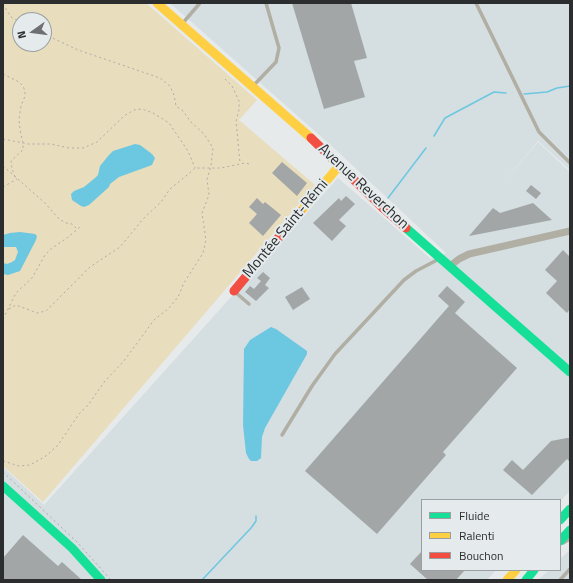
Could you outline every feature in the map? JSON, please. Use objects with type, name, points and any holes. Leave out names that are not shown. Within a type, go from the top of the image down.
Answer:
[{"type":"street","name":"Avenue Reverchon","points":[[157,3],[322,148],[338,166],[383,208],[570,372]]},
{"type":"street","name":"Montée Saint-Rémi","points":[[234,292],[338,166]]},
{"type":"street","points":[[450,266],[459,258],[469,254],[570,231]]},
{"type":"street","points":[[3,486],[68,544],[101,580]]},
{"type":"street","points":[[561,519],[570,509]]},
{"type":"street","points":[[561,540],[570,530]]},
{"type":"street","points":[[507,580],[515,571]]},
{"type":"street","points":[[526,580],[533,571]]},
{"type":"lane","points":[[181,25],[200,3]]},
{"type":"lane","points":[[252,86],[276,62],[279,48],[266,3]]},
{"type":"lane","points":[[476,3],[539,132],[570,163]]},
{"type":"lane","points":[[282,435],[312,386],[335,354],[410,274],[440,258]]},
{"type":"lane","points":[[234,292],[249,304]]},
{"type":"lane","points":[[561,544],[570,539]]},
{"type":"lane","points":[[560,580],[570,569]]},
{"type":"path","points":[[3,4],[12,17]]},
{"type":"path","points":[[3,461],[26,466],[38,461],[54,449],[79,414],[88,405],[105,381],[123,362],[154,320],[169,308],[178,297],[184,283],[203,253],[206,244],[202,213],[209,195],[207,179],[211,168],[213,151],[212,145],[183,111],[176,106],[172,89],[165,81],[78,50],[52,38]]},
{"type":"path","points":[[3,74],[15,79],[21,84],[24,88],[25,96],[19,119],[23,143],[22,152],[11,161],[15,177]]},
{"type":"path","points":[[225,79],[232,86],[239,101],[236,125],[240,163]]},
{"type":"path","points":[[3,139],[23,143],[51,144],[75,149],[90,147],[102,138],[124,116],[134,110],[142,109],[169,123],[188,151],[196,168]]},
{"type":"path","points":[[9,309],[16,305],[37,313],[46,311],[90,267],[120,247],[170,190],[187,174],[196,168],[225,168],[240,163],[250,164]]},
{"type":"path","points":[[3,166],[45,203],[59,219],[66,223],[72,224],[78,229]]},
{"type":"path","points":[[3,187],[18,179]]},
{"type":"path","points":[[3,319],[16,293],[32,278],[45,255],[80,227]]},
{"type":"path","points":[[3,472],[77,542],[111,580]]},
{"type":"shaded area","points":[[3,3],[146,3],[257,100],[239,120],[315,185],[43,502],[3,466]]},
{"type":"shaded area","points":[[170,3],[570,3],[570,170],[538,141],[494,194],[538,142],[570,172],[570,491],[561,500],[421,499],[421,571],[495,571],[487,580],[3,580],[3,467],[44,505],[338,178],[431,259],[446,253],[335,149]]},
{"type":"shaded area","points":[[570,550],[570,580],[538,580],[548,571],[561,571],[561,558]]},
{"type":"water","points":[[135,144],[140,145],[152,154],[155,158],[152,165],[119,177],[89,205],[84,207],[72,200],[71,194],[74,191],[84,187],[98,175],[100,166],[113,151]]},
{"type":"water","points":[[20,232],[35,234],[37,236],[36,240],[20,271],[8,275],[3,274],[3,263],[7,264],[15,260],[18,252],[16,247],[3,247],[3,235]]},
{"type":"water","points":[[271,327],[307,351],[307,354],[265,428],[262,437],[261,458],[257,461],[251,461],[246,453],[243,425],[244,349],[250,340]]},
{"type":"building","points":[[292,3],[351,3],[367,58],[354,61],[365,97],[324,109]]},
{"type":"building","points":[[282,162],[307,183],[297,196],[272,173]]},
{"type":"building","points":[[531,185],[541,193],[536,199],[526,191]]},
{"type":"building","points":[[346,196],[355,204],[339,220],[346,226],[332,241],[313,223],[339,198],[341,201]]},
{"type":"building","points":[[257,198],[263,204],[265,202],[281,215],[263,236],[249,223],[257,214],[249,207]]},
{"type":"building","points":[[533,203],[552,220],[469,236],[493,208],[500,213]]},
{"type":"building","points":[[563,250],[570,257],[570,309],[567,313],[546,293],[557,281],[545,270]]},
{"type":"building","points":[[263,272],[270,278],[265,285],[269,288],[256,301],[245,292],[250,286],[254,289],[261,281],[257,278]]},
{"type":"building","points":[[447,286],[465,302],[455,313],[517,368],[443,452],[446,455],[377,534],[305,471],[449,306],[438,296]]},
{"type":"building","points":[[302,287],[310,299],[293,310],[285,297]]},
{"type":"building","points":[[570,438],[570,462],[567,459],[532,495],[503,470],[512,460],[523,470],[551,441]]},
{"type":"building","points":[[23,535],[58,566],[62,562],[82,580],[3,580],[3,558]]},
{"type":"building","points":[[421,552],[421,571],[464,571],[456,580],[428,580],[410,564]]},
{"type":"waterway","points":[[524,94],[547,92],[557,88],[570,86]]},
{"type":"waterway","points":[[434,136],[445,118],[494,92],[506,93]]},
{"type":"waterway","points":[[388,198],[426,148]]},
{"type":"waterway","points":[[202,580],[251,528],[256,521],[256,516]]},
{"type":"traffic: fast","points":[[406,228],[570,372]]},
{"type":"traffic: fast","points":[[3,486],[72,548],[101,580]]},
{"type":"traffic: fast","points":[[561,519],[570,509]]},
{"type":"traffic: fast","points":[[561,540],[570,530]]},
{"type":"traffic: fast","points":[[526,580],[533,571]]},
{"type":"traffic: slow","points":[[157,3],[311,138]]},
{"type":"traffic: slow","points":[[300,212],[339,166]]},
{"type":"traffic: slow","points":[[507,580],[515,571]]},
{"type":"traffic: jam","points":[[311,138],[383,208],[406,228]]},
{"type":"traffic: jam","points":[[234,291],[300,212]]}]
